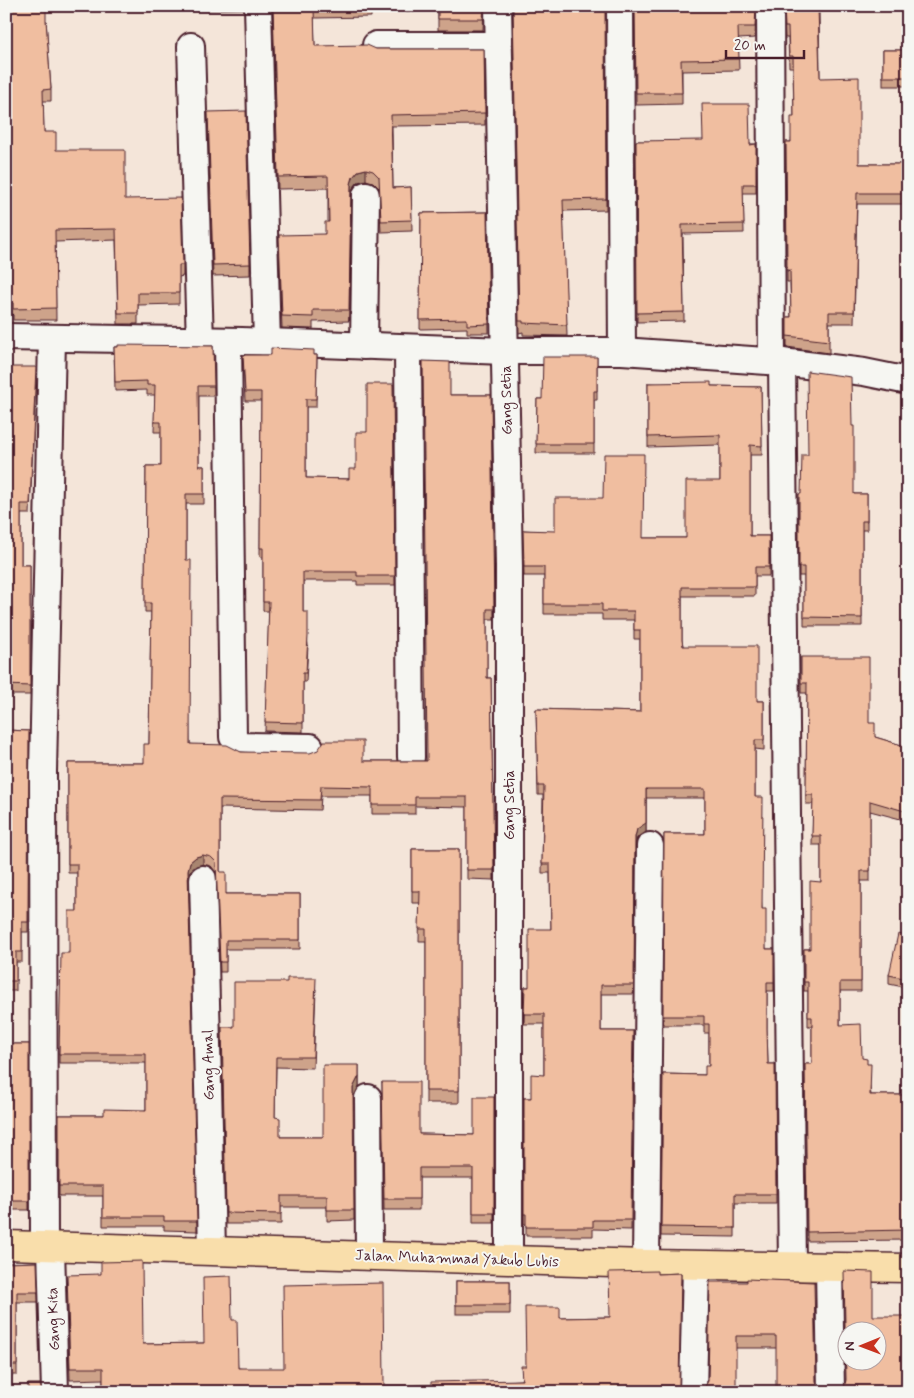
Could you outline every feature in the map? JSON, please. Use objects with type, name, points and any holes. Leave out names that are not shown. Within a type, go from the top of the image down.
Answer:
[{"type":"main road","name":"Jalan Muhammad Yakub Lubis","points":[[6,1245],[646,1264],[908,1268]]},
{"type":"street","points":[[258,6],[267,342]]},
{"type":"street","name":"Gang Setia","points":[[498,6],[509,566],[509,1259]]},
{"type":"street","points":[[620,6],[622,351]]},
{"type":"street","points":[[770,6],[792,1267]]},
{"type":"street","points":[[376,45],[498,45]]},
{"type":"street","points":[[191,46],[200,342]]},
{"type":"street","points":[[364,346],[366,195]]},
{"type":"street","points":[[6,337],[267,342],[505,351],[622,351],[777,362],[864,372],[908,381]]},
{"type":"street","name":"Gang Kita","points":[[52,338],[43,772],[48,1246],[56,1392]]},
{"type":"street","points":[[228,341],[233,737],[236,743],[242,746],[310,747]]},
{"type":"street","points":[[408,348],[411,756]]},
{"type":"street","points":[[646,1264],[650,846]]},
{"type":"street","name":"Gang Amal","points":[[203,879],[212,1250]]},
{"type":"street","points":[[368,1098],[370,1255]]},
{"type":"street","points":[[693,1392],[696,1265]]},
{"type":"street","points":[[829,1266],[831,1392]]},
{"type":"building","points":[[6,6],[46,6],[51,89],[43,90],[44,132],[56,132],[56,150],[125,150],[125,199],[181,198],[183,265],[179,265],[179,293],[138,293],[138,313],[118,313],[116,229],[55,230],[56,308],[13,309],[13,303],[6,303],[6,163],[8,163]]},
{"type":"building","points":[[273,6],[338,6],[314,7],[315,46],[367,45],[376,49],[484,49],[485,113],[391,115],[393,188],[411,187],[412,220],[381,221],[379,177],[373,171],[366,169],[358,171],[353,177],[351,184],[349,310],[313,310],[313,317],[282,316],[279,235],[325,234],[325,222],[329,222],[328,176],[278,177]]},
{"type":"building","points":[[438,6],[484,6],[483,19],[438,19]]},
{"type":"building","points":[[513,6],[605,6],[606,199],[563,200],[567,325],[523,323],[523,321],[519,321]]},
{"type":"building","points":[[635,6],[756,6],[755,27],[738,27],[739,59],[681,60],[682,93],[636,93]]},
{"type":"building","points":[[784,6],[818,6],[820,78],[859,77],[859,164],[908,164],[908,193],[857,193],[854,312],[829,312],[829,341],[787,336],[787,317],[791,317],[790,270],[787,271],[786,142],[791,142],[791,117],[794,117],[793,56],[789,56],[788,27],[785,27]]},
{"type":"building","points":[[883,50],[908,50],[908,77],[883,77]]},
{"type":"building","points":[[702,104],[749,104],[750,145],[756,144],[756,184],[743,184],[744,224],[682,225],[684,312],[637,313],[636,141],[703,140]]},
{"type":"building","points":[[246,111],[250,264],[213,265],[208,112]]},
{"type":"building","points":[[487,212],[489,324],[467,325],[467,319],[420,320],[421,213]]},
{"type":"building","points":[[118,345],[213,346],[214,386],[198,386],[199,466],[204,466],[204,494],[186,494],[186,560],[191,560],[190,744],[227,745],[241,752],[310,753],[318,750],[324,741],[363,741],[363,761],[427,761],[423,361],[450,362],[450,395],[491,395],[494,609],[487,609],[487,678],[491,678],[494,870],[467,870],[467,797],[415,797],[415,805],[372,805],[372,787],[321,786],[320,800],[220,799],[220,872],[226,872],[226,894],[300,894],[300,940],[226,940],[226,962],[220,962],[216,862],[211,857],[203,855],[196,857],[190,862],[188,870],[197,1221],[164,1221],[164,1217],[103,1217],[103,1186],[59,1186],[59,1115],[104,1115],[104,1109],[146,1110],[146,1054],[59,1054],[61,953],[69,953],[69,911],[77,911],[77,864],[68,864],[68,763],[144,763],[144,744],[149,744],[151,603],[145,603],[146,466],[161,466],[161,422],[154,422],[155,385],[147,385],[147,381],[115,382],[114,347],[118,347]]},
{"type":"building","points":[[271,348],[314,350],[314,355],[317,355],[316,399],[306,399],[306,478],[349,479],[349,469],[356,469],[356,432],[367,432],[367,384],[393,384],[395,576],[357,576],[357,572],[303,572],[303,612],[308,612],[308,636],[306,673],[303,673],[303,723],[265,722],[269,602],[263,602],[263,548],[260,548],[261,392],[245,392],[243,355],[271,355]]},
{"type":"building","points":[[543,357],[597,357],[597,391],[594,391],[594,444],[536,444],[537,399],[542,399]]},
{"type":"building","points":[[6,367],[36,367],[30,504],[21,504],[21,565],[30,565],[30,686],[6,685]]},
{"type":"building","points":[[807,371],[851,377],[852,426],[854,426],[854,494],[867,494],[867,521],[862,521],[862,618],[804,617],[804,567],[799,567],[799,494],[801,494],[802,455],[808,455]]},
{"type":"building","points":[[711,382],[711,386],[761,387],[762,446],[750,445],[750,536],[769,536],[769,567],[755,567],[755,587],[682,587],[682,640],[683,646],[757,646],[757,701],[764,701],[764,740],[755,740],[755,797],[763,797],[762,909],[766,909],[766,949],[774,949],[774,982],[767,982],[767,1028],[768,1064],[775,1064],[776,1194],[735,1194],[735,1228],[661,1227],[663,1074],[705,1075],[705,1066],[709,1066],[709,1024],[704,1024],[704,1016],[663,1016],[664,834],[705,834],[705,789],[646,789],[646,823],[637,829],[635,837],[634,985],[601,985],[601,1031],[633,1031],[631,1220],[593,1220],[593,1227],[526,1227],[526,1214],[524,1214],[524,1098],[531,1098],[531,1074],[544,1075],[544,1014],[524,1014],[525,987],[529,987],[529,929],[551,929],[550,864],[542,864],[544,786],[538,786],[536,709],[640,712],[640,630],[634,630],[634,611],[602,611],[602,604],[544,604],[544,567],[524,567],[523,530],[555,531],[555,498],[603,498],[604,454],[644,454],[643,538],[686,538],[686,481],[720,481],[720,435],[648,437],[648,383]]},
{"type":"building","points":[[801,657],[869,657],[869,723],[875,723],[875,737],[908,747],[908,812],[870,801],[870,871],[861,871],[861,982],[840,982],[840,1025],[861,1024],[862,1058],[867,1059],[867,1064],[871,1064],[870,1095],[908,1095],[908,1230],[807,1232],[805,1064],[812,1064],[812,1017],[808,1017],[808,982],[804,982],[804,949],[810,949],[810,881],[821,882],[821,836],[812,836],[813,795],[806,795],[807,683],[801,683]]},
{"type":"building","points":[[6,730],[29,731],[28,922],[22,922],[22,952],[16,952],[16,981],[7,981],[7,1044],[29,1044],[29,1201],[6,1201]]},
{"type":"building","points":[[412,849],[459,849],[459,1091],[426,1091],[426,929],[419,929],[420,891],[412,891]]},
{"type":"building","points":[[898,934],[908,936],[908,979],[889,975]]},
{"type":"building","points":[[287,978],[316,978],[313,1057],[276,1057],[275,1117],[280,1118],[280,1137],[323,1137],[323,1065],[359,1065],[359,1076],[353,1088],[354,1210],[327,1210],[327,1196],[281,1196],[281,1214],[226,1213],[222,1027],[234,1027],[234,982],[287,982]]},
{"type":"building","points":[[382,1082],[419,1082],[419,1134],[474,1135],[474,1097],[494,1097],[494,1213],[473,1213],[473,1168],[419,1168],[419,1199],[384,1199]]},
{"type":"building","points":[[142,1261],[143,1344],[204,1343],[203,1277],[231,1276],[232,1320],[237,1320],[238,1368],[284,1368],[283,1285],[383,1283],[384,1386],[431,1385],[431,1382],[522,1380],[521,1366],[526,1366],[525,1307],[560,1307],[560,1318],[610,1317],[609,1272],[657,1271],[657,1274],[681,1273],[679,1386],[648,1386],[648,1392],[103,1392],[103,1368],[70,1368],[67,1275],[101,1274],[101,1262]]},
{"type":"building","points":[[37,1262],[38,1292],[17,1292],[17,1365],[6,1365],[6,1263]]},
{"type":"building","points":[[844,1271],[873,1272],[873,1316],[908,1316],[908,1392],[840,1392],[844,1388],[846,1370],[886,1370],[886,1320],[845,1320]]},
{"type":"building","points":[[747,1279],[814,1282],[816,1381],[818,1388],[822,1392],[776,1392],[776,1336],[736,1336],[736,1392],[702,1392],[708,1381],[710,1282],[747,1282]]},
{"type":"building","points":[[456,1281],[510,1281],[510,1305],[456,1305]]},
{"type":"building","points":[[28,1384],[40,1384],[42,1392],[28,1392]]}]
